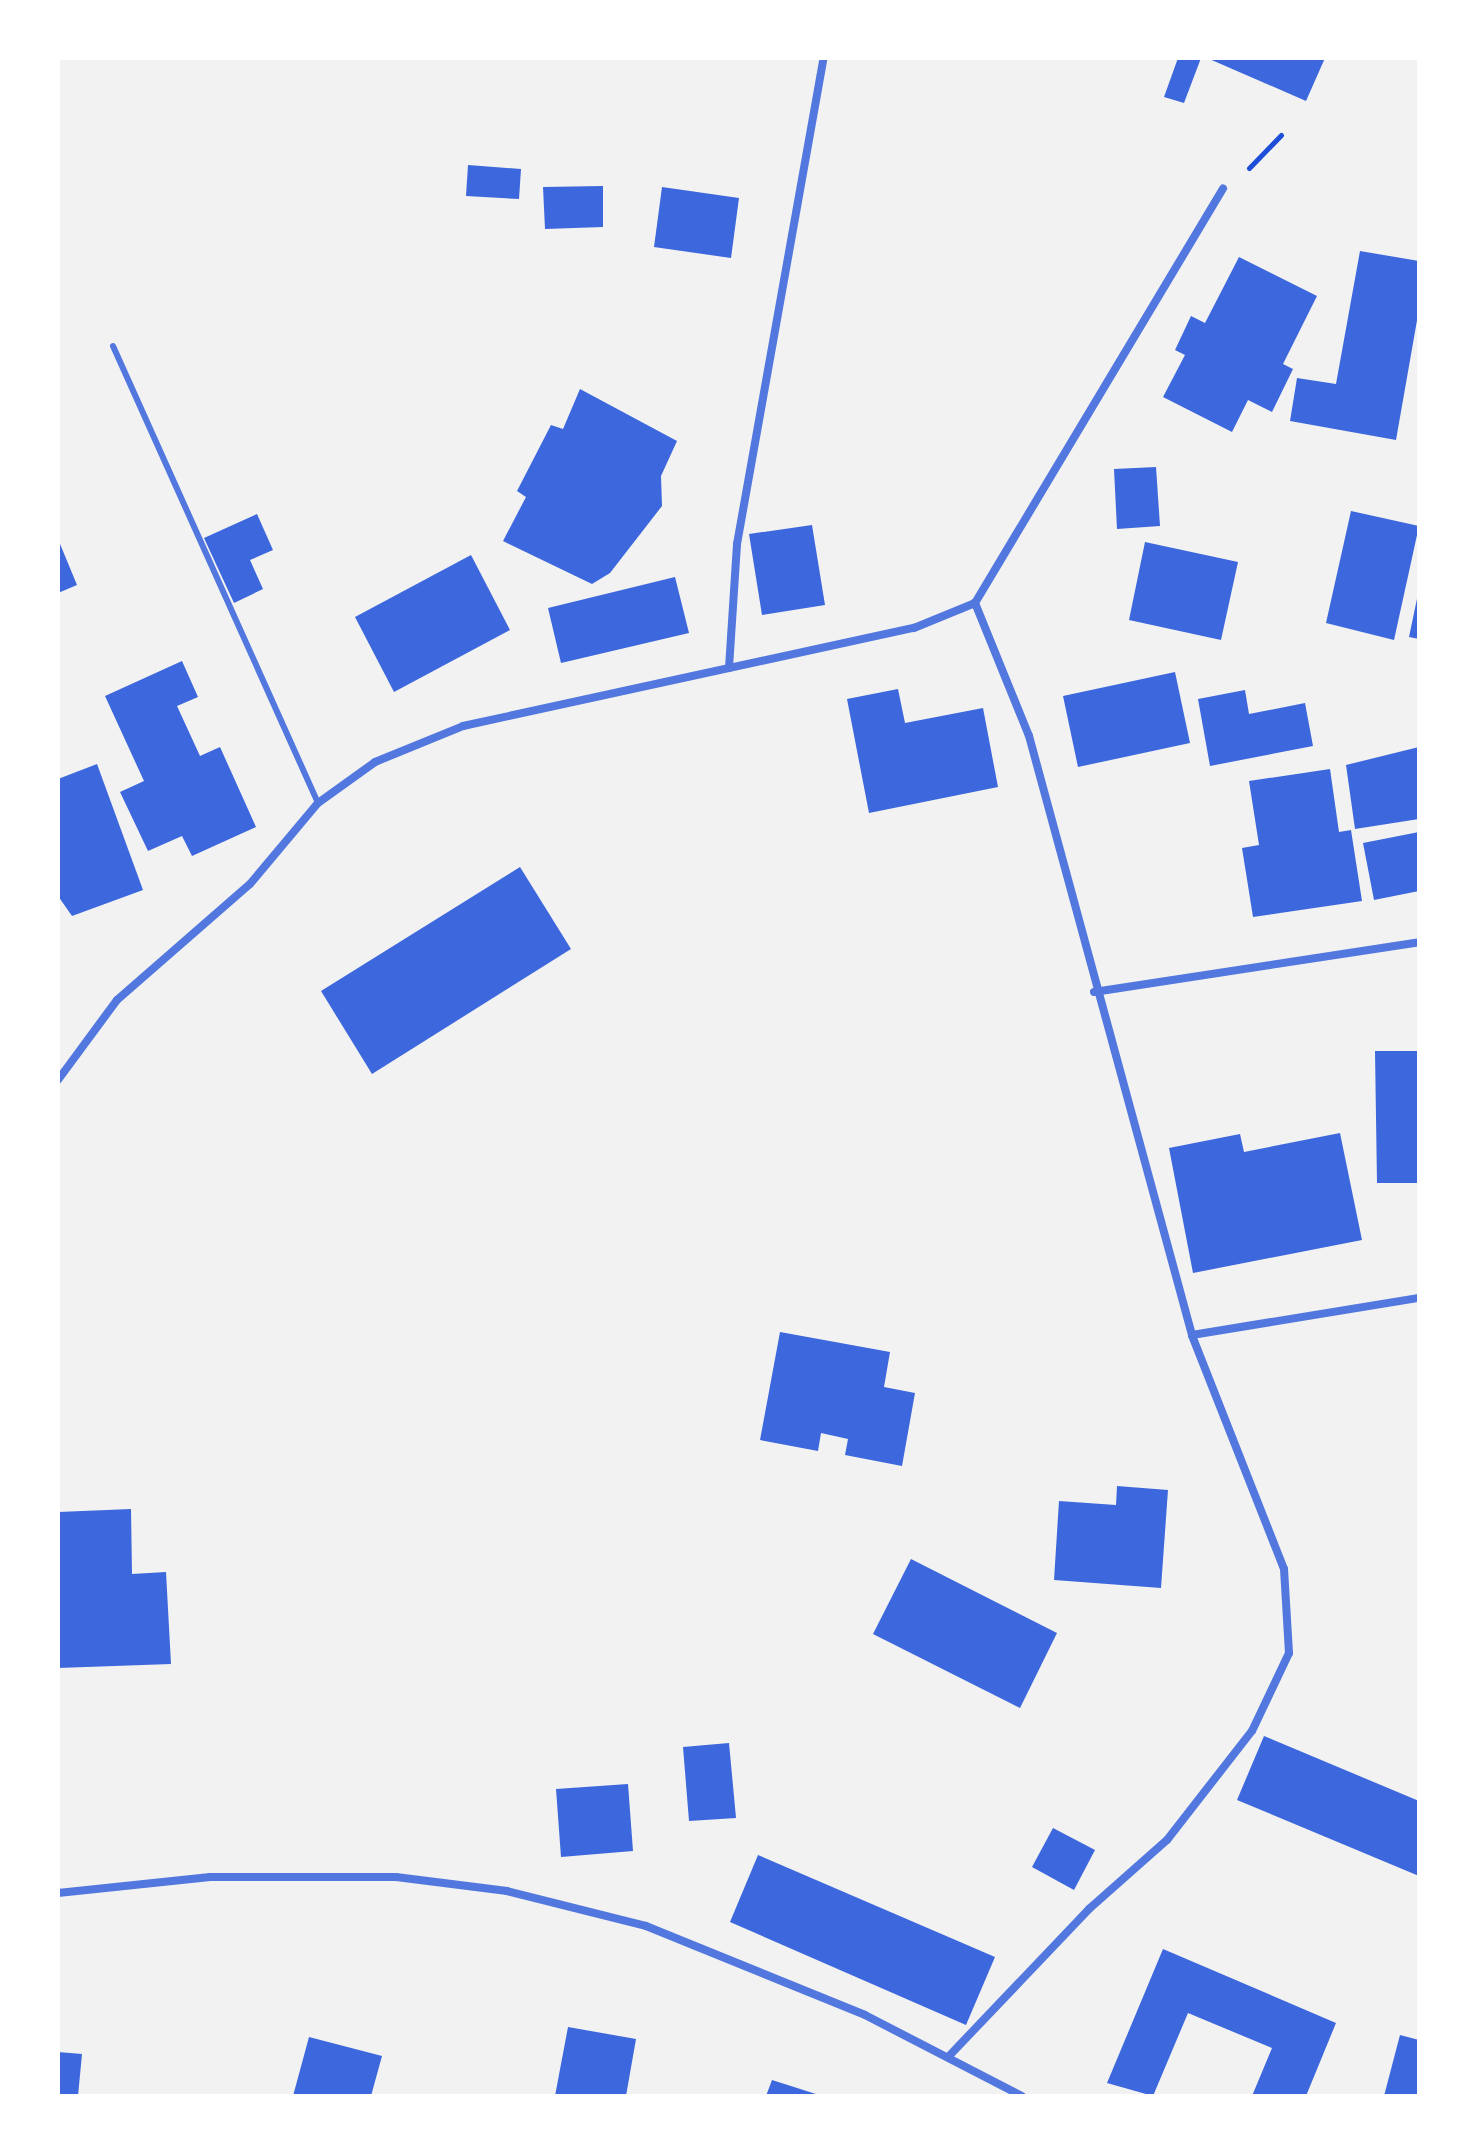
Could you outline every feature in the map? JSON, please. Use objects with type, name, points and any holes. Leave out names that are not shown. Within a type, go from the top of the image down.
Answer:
[{"type":"street","points":[[729,668],[737,544],[824,58]]},
{"type":"street","points":[[58,1080],[117,1000],[250,884],[318,803],[375,762],[463,726],[914,628],[975,603],[1223,188]]},
{"type":"street","points":[[950,2055],[1089,1909],[1167,1840],[1252,1731],[1289,1653],[1284,1569],[1192,1335],[1094,992],[1029,736],[975,603]]},
{"type":"street","points":[[1094,992],[1419,942]]},
{"type":"street","points":[[1192,1335],[1419,1298]]},
{"type":"street","points":[[58,1893],[226,1877],[396,1877],[507,1891],[646,1926],[950,2055],[1022,2096]]},
{"type":"lane","points":[[113,346],[318,803]]},
{"type":"path","points":[[1223,188],[1281,135]]},
{"type":"building","points":[[1178,58],[1201,58],[1184,103],[1164,97]]},
{"type":"building","points":[[1207,58],[1325,58],[1306,101]]},
{"type":"building","points":[[468,165],[521,169],[519,199],[466,196]]},
{"type":"building","points":[[603,186],[603,227],[545,229],[543,187]]},
{"type":"building","points":[[662,187],[739,198],[731,258],[654,247]]},
{"type":"building","points":[[1360,251],[1419,261],[1419,309],[1396,440],[1290,421],[1297,378],[1336,384]]},
{"type":"building","points":[[1239,257],[1317,296],[1283,364],[1293,369],[1272,412],[1248,400],[1232,432],[1163,397],[1185,355],[1175,350],[1191,316],[1205,323]]},
{"type":"building","points":[[580,389],[677,441],[661,476],[662,506],[610,573],[592,584],[503,541],[526,497],[517,491],[551,425],[563,429]]},
{"type":"building","points":[[1156,467],[1160,526],[1117,529],[1114,469]]},
{"type":"building","points":[[1351,511],[1419,526],[1394,640],[1326,623]]},
{"type":"building","points":[[257,514],[273,550],[250,560],[263,589],[234,603],[204,538]]},
{"type":"building","points":[[812,525],[825,605],[762,615],[749,534]]},
{"type":"building","points":[[58,539],[77,585],[58,593]]},
{"type":"building","points":[[1145,542],[1238,562],[1221,640],[1129,620]]},
{"type":"building","points":[[471,555],[510,630],[394,692],[355,617]]},
{"type":"building","points":[[675,577],[689,633],[561,663],[548,608]]},
{"type":"building","points":[[1419,594],[1419,639],[1409,637]]},
{"type":"building","points":[[182,661],[198,697],[177,706],[200,756],[220,747],[256,827],[192,856],[182,836],[148,851],[120,792],[144,781],[105,696]]},
{"type":"building","points":[[1175,672],[1190,743],[1078,767],[1063,696]]},
{"type":"building","points":[[898,689],[905,723],[983,708],[998,787],[869,813],[847,699]]},
{"type":"building","points":[[1245,690],[1249,714],[1305,703],[1313,746],[1210,766],[1198,699]]},
{"type":"building","points":[[1419,747],[1419,819],[1355,829],[1346,765]]},
{"type":"building","points":[[97,764],[143,890],[72,916],[58,896],[58,779]]},
{"type":"building","points":[[1330,769],[1339,832],[1351,830],[1362,901],[1253,917],[1242,848],[1259,845],[1249,781]]},
{"type":"building","points":[[1419,832],[1419,891],[1374,900],[1363,843]]},
{"type":"building","points":[[520,867],[571,949],[372,1074],[321,991]]},
{"type":"building","points":[[1375,1051],[1419,1051],[1419,1183],[1377,1183]]},
{"type":"building","points":[[1340,1133],[1362,1240],[1193,1273],[1169,1148],[1240,1134],[1244,1152]]},
{"type":"building","points":[[780,1332],[890,1352],[884,1387],[915,1393],[902,1466],[845,1455],[848,1439],[821,1433],[818,1451],[760,1440]]},
{"type":"building","points":[[1117,1486],[1168,1490],[1161,1588],[1054,1580],[1059,1501],[1116,1505]]},
{"type":"building","points":[[131,1509],[132,1574],[166,1572],[171,1664],[58,1668],[58,1512]]},
{"type":"building","points":[[911,1559],[1057,1633],[1020,1708],[873,1634]]},
{"type":"building","points":[[1264,1736],[1419,1801],[1419,1876],[1237,1800]]},
{"type":"building","points":[[729,1743],[736,1818],[689,1821],[683,1747]]},
{"type":"building","points":[[628,1784],[633,1851],[561,1857],[556,1789]]},
{"type":"building","points":[[1053,1828],[1095,1850],[1074,1890],[1032,1867]]},
{"type":"building","points":[[758,1855],[995,1957],[966,2025],[730,1922]]},
{"type":"building","points":[[1163,1949],[1336,2023],[1306,2096],[1252,2096],[1272,2048],[1188,2013],[1153,2096],[1107,2083]]},
{"type":"building","points":[[568,2027],[636,2039],[626,2096],[555,2096]]},
{"type":"building","points":[[1400,2035],[1419,2040],[1419,2096],[1384,2096]]},
{"type":"building","points":[[309,2037],[382,2056],[371,2096],[293,2096]]},
{"type":"building","points":[[58,2052],[82,2054],[78,2096],[58,2096]]},
{"type":"building","points":[[772,2080],[819,2095],[819,2096],[766,2096]]}]
